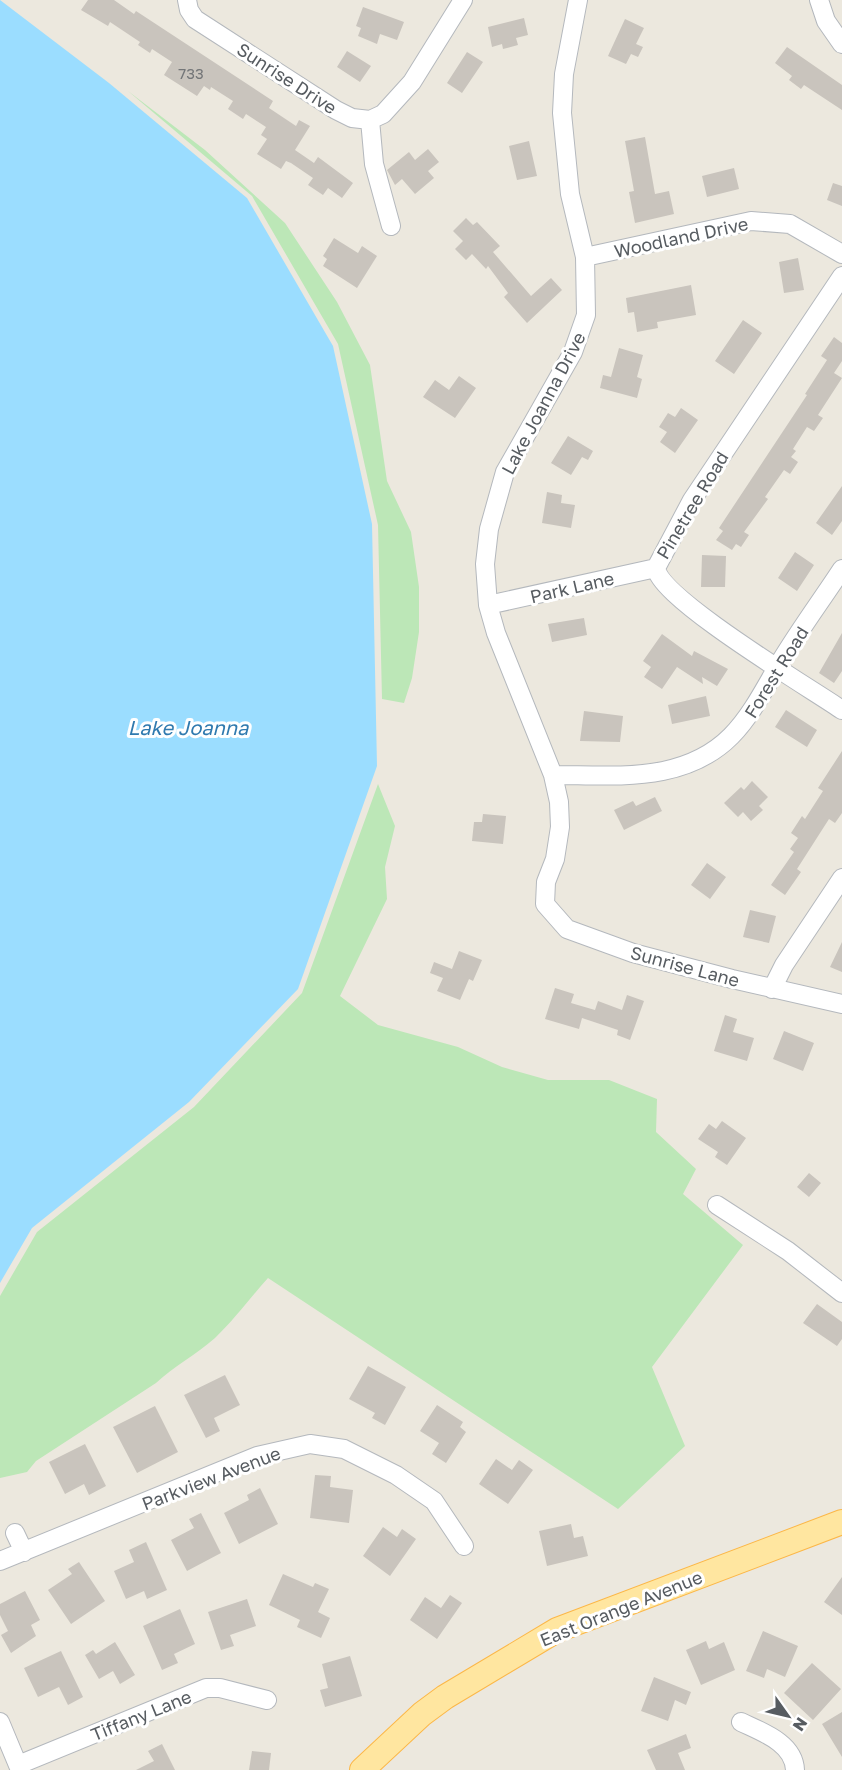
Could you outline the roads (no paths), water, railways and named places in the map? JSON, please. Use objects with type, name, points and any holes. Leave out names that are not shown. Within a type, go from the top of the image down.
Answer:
[{"type":"main road","name":"East Orange Avenue","points":[[362,1770],[422,1714],[445,1697],[557,1630],[842,1522]]},
{"type":"street","name":"Sunrise Drive","points":[[187,0],[189,10],[195,19],[336,110],[352,118],[370,120]]},
{"type":"street","points":[[391,226],[374,164],[370,120],[383,114],[412,82],[463,0]]},
{"type":"street","name":"Lake Joanna Drive","points":[[545,900],[546,882],[555,859],[560,827],[559,802],[553,775],[523,704],[488,605],[485,564],[495,500],[505,472],[579,339],[585,315],[585,257],[570,194],[562,113],[564,74],[578,0]]},
{"type":"street","points":[[819,0],[826,21],[842,44]]},
{"type":"street","name":"Woodland Drive","points":[[585,257],[751,221],[790,224],[842,254]]},
{"type":"street","name":"Pinetree Road","points":[[842,276],[692,500],[656,568],[662,582],[700,617],[842,710]]},
{"type":"street","name":"Park Lane","points":[[488,605],[656,568]]},
{"type":"street","name":"Forest Road","points":[[553,775],[663,771],[707,754],[740,729],[777,667],[842,569]]},
{"type":"street","points":[[772,988],[784,965],[842,878]]},
{"type":"street","name":"Sunrise Lane","points":[[545,900],[560,923],[575,933],[633,953],[842,1004]]},
{"type":"street","points":[[717,1205],[788,1251],[842,1293]]},
{"type":"street","name":"Parkview Avenue","points":[[0,1561],[257,1456],[310,1444],[344,1449],[396,1475],[434,1501],[464,1546]]},
{"type":"street","points":[[15,1533],[24,1552]]},
{"type":"street","name":"Tiffany Lane","points":[[19,1767],[206,1688],[220,1688],[267,1700]]},
{"type":"street","points":[[0,1722],[19,1767]]},
{"type":"street","points":[[741,1722],[777,1739],[795,1760],[795,1770]]},
{"type":"water","name":"Lake Joanna","points":[[0,0],[109,83],[247,198],[333,346],[372,524],[377,766],[298,989],[189,1102],[32,1228],[0,1283]]}]
